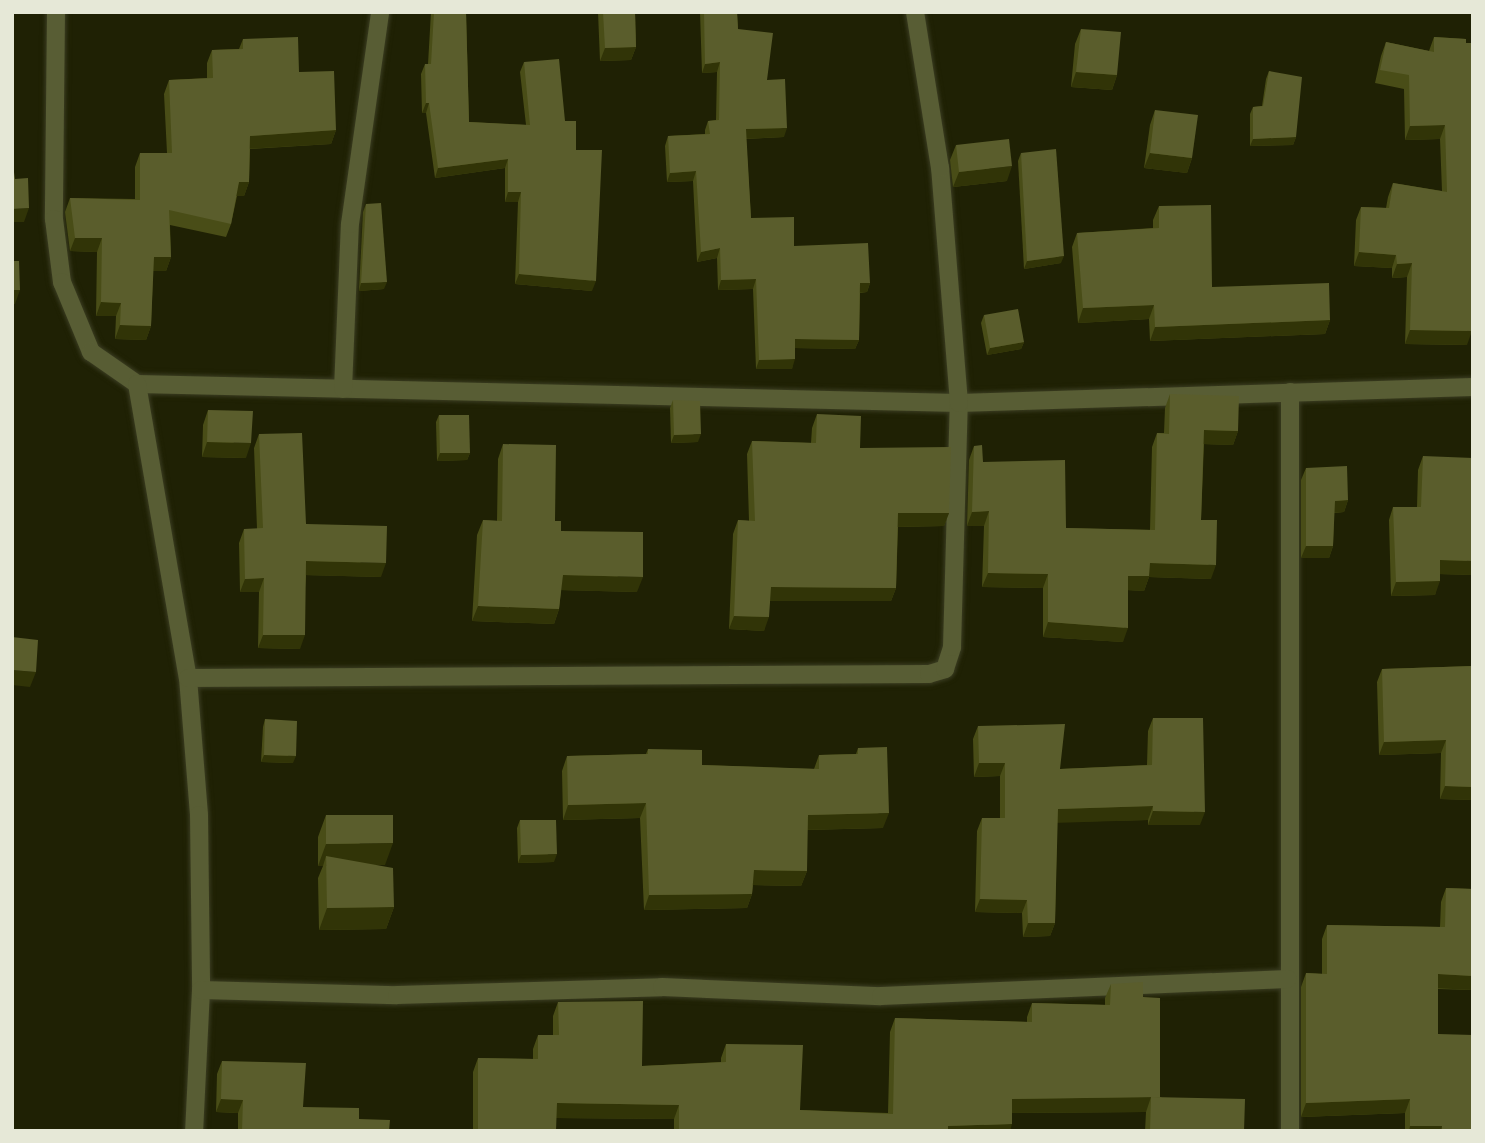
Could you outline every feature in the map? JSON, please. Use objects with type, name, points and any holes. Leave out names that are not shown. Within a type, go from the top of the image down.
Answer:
[{"type":"street","points":[[56,12],[54,219],[62,282],[91,352],[138,384],[959,402],[1473,387]]},
{"type":"street","points":[[343,389],[350,224],[380,12]]},
{"type":"street","points":[[188,678],[915,674],[945,669],[952,647],[959,402],[940,168],[915,12]]},
{"type":"street","points":[[138,384],[188,678],[199,815],[201,990],[194,1131]]},
{"type":"street","points":[[1290,392],[1290,1131]]},
{"type":"street","points":[[201,990],[397,995],[662,988],[881,996],[1288,979]]},
{"type":"building","points":[[434,12],[466,12],[469,122],[530,125],[524,62],[559,59],[565,121],[576,121],[576,150],[602,150],[596,281],[519,274],[521,192],[508,192],[508,159],[438,168],[429,103],[426,103],[425,64],[431,64]]},
{"type":"building","points":[[603,12],[635,12],[636,47],[605,48]]},
{"type":"building","points":[[704,12],[737,12],[738,29],[773,33],[767,80],[785,79],[787,128],[746,129],[751,218],[794,217],[794,246],[868,243],[870,283],[860,283],[859,340],[795,339],[795,359],[759,360],[756,279],[721,280],[720,248],[701,252],[696,171],[670,173],[668,136],[710,134],[708,121],[719,120],[720,62],[705,64]]},
{"type":"building","points":[[1081,29],[1121,32],[1117,75],[1076,72]]},
{"type":"building","points":[[298,37],[299,72],[334,71],[336,130],[250,136],[249,182],[239,182],[231,224],[169,210],[171,257],[154,257],[151,326],[120,325],[121,303],[101,302],[102,238],[75,238],[70,198],[140,200],[140,153],[172,153],[169,80],[213,78],[212,50],[243,49],[243,39]]},
{"type":"building","points":[[1434,37],[1466,39],[1466,43],[1473,43],[1472,331],[1410,330],[1412,263],[1397,264],[1396,255],[1359,252],[1361,207],[1389,208],[1393,183],[1447,192],[1445,125],[1410,126],[1409,75],[1380,70],[1386,42],[1434,52]]},
{"type":"building","points":[[1269,71],[1302,77],[1296,137],[1253,139],[1253,107],[1263,106]]},
{"type":"building","points":[[1155,110],[1198,115],[1192,158],[1150,153]]},
{"type":"building","points":[[1009,139],[1012,166],[959,172],[956,145]]},
{"type":"building","points":[[1056,149],[1064,256],[1027,261],[1021,153]]},
{"type":"building","points":[[14,172],[15,179],[28,178],[29,208],[12,209]]},
{"type":"building","points":[[381,203],[387,282],[361,283],[366,204]]},
{"type":"building","points":[[1211,205],[1212,287],[1329,283],[1330,320],[1155,327],[1154,305],[1083,308],[1077,233],[1159,228],[1159,206]]},
{"type":"building","points":[[12,261],[19,261],[20,290],[12,290]]},
{"type":"building","points":[[1018,309],[1024,342],[990,348],[984,315]]},
{"type":"building","points":[[1170,394],[1239,396],[1238,431],[1204,430],[1201,520],[1217,520],[1216,565],[1150,563],[1149,576],[1128,576],[1128,628],[1048,622],[1048,574],[988,573],[989,511],[972,512],[974,446],[982,445],[983,462],[1065,460],[1066,528],[1155,530],[1157,433],[1169,434]]},
{"type":"building","points":[[673,400],[700,401],[701,434],[674,435]]},
{"type":"building","points":[[208,410],[253,411],[251,443],[207,442]]},
{"type":"building","points":[[817,414],[861,416],[860,448],[951,447],[949,513],[898,513],[896,588],[771,587],[769,617],[734,616],[738,520],[755,521],[752,441],[816,443]]},
{"type":"building","points":[[439,415],[469,415],[470,453],[440,453]]},
{"type":"building","points":[[302,433],[306,524],[387,526],[386,563],[306,561],[305,635],[263,635],[264,578],[245,579],[244,529],[263,528],[259,434]]},
{"type":"building","points":[[503,444],[556,445],[555,521],[561,521],[561,531],[643,532],[643,577],[563,575],[559,609],[478,606],[483,520],[502,521]]},
{"type":"building","points":[[1423,456],[1473,458],[1473,561],[1440,560],[1440,581],[1396,582],[1393,507],[1421,507]]},
{"type":"building","points":[[1347,466],[1348,500],[1335,501],[1333,546],[1306,546],[1306,468]]},
{"type":"building","points":[[12,637],[38,640],[36,672],[12,670]]},
{"type":"building","points":[[1473,666],[1473,787],[1445,786],[1446,740],[1384,742],[1382,669]]},
{"type":"building","points":[[1153,718],[1203,718],[1205,812],[1153,811],[1153,806],[1058,809],[1055,923],[1028,923],[1027,900],[980,899],[982,818],[1005,818],[1005,763],[979,763],[978,726],[1065,724],[1060,769],[1152,765]]},
{"type":"building","points":[[265,719],[297,721],[296,756],[264,755]]},
{"type":"building","points":[[887,747],[889,813],[808,815],[807,871],[754,870],[752,894],[649,895],[646,803],[568,805],[567,756],[648,754],[648,749],[702,750],[702,765],[819,769],[819,755],[858,754],[858,748]]},
{"type":"building","points":[[326,815],[393,815],[393,843],[326,844]]},
{"type":"building","points":[[520,820],[556,820],[557,854],[521,855]]},
{"type":"building","points":[[326,856],[393,868],[394,907],[327,908]]},
{"type":"building","points":[[1446,888],[1473,889],[1473,976],[1438,974],[1438,1034],[1473,1035],[1473,1131],[1442,1131],[1442,1126],[1410,1126],[1410,1099],[1306,1103],[1306,973],[1327,974],[1327,925],[1445,927]]},
{"type":"building","points":[[1143,982],[1143,997],[1160,998],[1160,1097],[1012,1099],[1012,1124],[948,1126],[948,1131],[679,1131],[679,1105],[557,1103],[556,1131],[478,1131],[478,1058],[538,1059],[538,1035],[559,1035],[558,1002],[643,1001],[642,1066],[726,1062],[726,1044],[803,1045],[800,1110],[893,1114],[895,1018],[1032,1022],[1032,1003],[1110,1005],[1111,984]]},
{"type":"building","points":[[222,1061],[306,1063],[303,1107],[359,1108],[359,1119],[390,1120],[389,1131],[242,1131],[243,1100],[221,1099]]},
{"type":"building","points":[[1151,1097],[1245,1099],[1244,1131],[1150,1131]]}]
